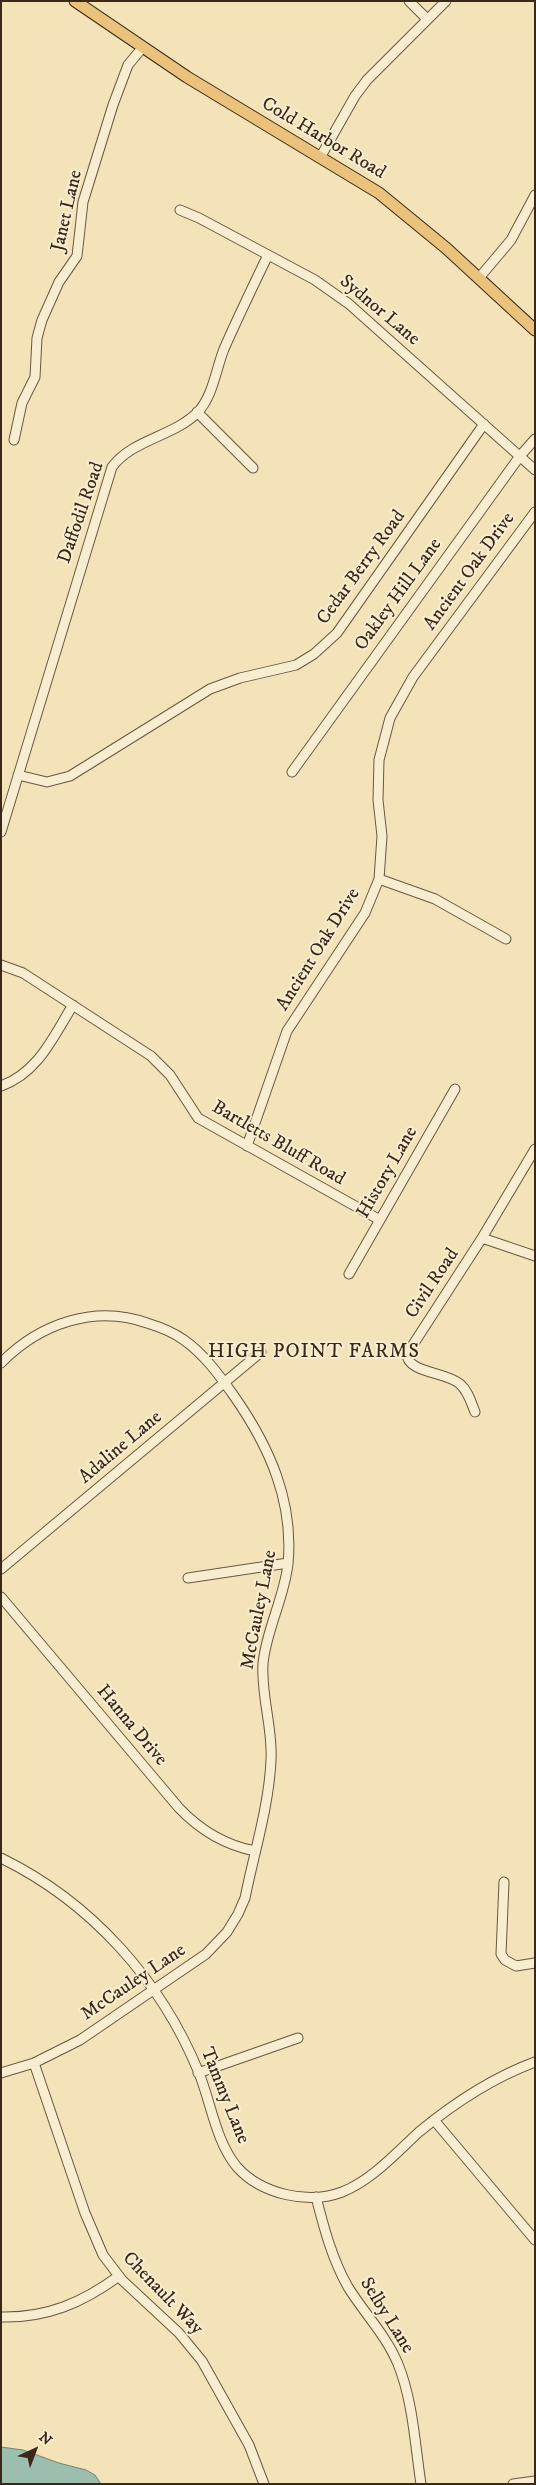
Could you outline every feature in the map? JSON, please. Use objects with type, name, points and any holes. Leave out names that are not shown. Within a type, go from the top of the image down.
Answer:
[{"type":"main road","name":"Cold Harbor Road","points":[[75,1],[238,108],[321,156],[379,193],[479,278],[535,330]]},
{"type":"street","points":[[409,1],[427,19]]},
{"type":"street","points":[[321,156],[351,102],[367,80],[446,1]]},
{"type":"street","name":"Janet Lane","points":[[14,440],[22,403],[35,377],[37,338],[42,320],[59,282],[77,256],[83,202],[112,106],[128,65],[143,47]]},
{"type":"street","points":[[479,278],[511,240],[535,195]]},
{"type":"street","name":"Sydnor Lane","points":[[180,210],[315,280],[349,304],[535,470]]},
{"type":"street","points":[[253,468],[197,412],[209,392],[224,350],[268,255]]},
{"type":"street","name":"Daffodil Road","points":[[1,832],[112,467],[120,456],[197,412]]},
{"type":"street","name":"Cedar Berry Road","points":[[18,775],[47,782],[70,776],[210,689],[240,678],[296,665],[314,654],[337,633],[484,424]]},
{"type":"street","name":"Oakley Hill Lane","points":[[292,772],[520,456],[535,439]]},
{"type":"street","name":"Ancient Oak Drive","points":[[247,1146],[288,1031],[366,913],[379,879],[382,836],[378,800],[378,760],[390,718],[413,677],[535,512]]},
{"type":"street","points":[[379,879],[435,899],[506,939]]},
{"type":"street","name":"Bartletts Bluff Road","points":[[1,965],[22,973],[151,1056],[170,1074],[198,1118],[380,1220]]},
{"type":"street","points":[[1,1086],[24,1075],[38,1063],[73,1005]]},
{"type":"street","name":"History Lane","points":[[349,1274],[455,1089]]},
{"type":"street","name":"Civil Road","points":[[474,1412],[468,1395],[459,1383],[446,1376],[412,1366],[407,1359],[407,1354],[482,1238],[535,1148]]},
{"type":"street","points":[[482,1238],[535,1256]]},
{"type":"street","name":"McCauley Lane","points":[[1,1363],[24,1343],[57,1325],[90,1316],[108,1316],[144,1322],[183,1339],[210,1364],[260,1435],[275,1469],[286,1508],[288,1563],[280,1603],[270,1630],[263,1663],[263,1681],[271,1737],[269,1781],[245,1898],[238,1914],[227,1932],[206,1954],[80,2040],[34,2063],[1,2073]]},
{"type":"street","name":"Adaline Lane","points":[[1,1569],[261,1352]]},
{"type":"street","points":[[188,1578],[288,1563]]},
{"type":"street","name":"Hanna Drive","points":[[1,1597],[178,1808],[204,1831],[220,1840],[255,1851]]},
{"type":"street","name":"Tammy Lane","points":[[1,1858],[40,1880],[89,1916],[107,1933],[154,1990],[180,2032],[198,2073],[222,2141],[238,2167],[247,2176],[271,2189],[298,2196],[316,2197],[329,2196],[355,2186],[434,2120],[491,2081],[535,2062]]},
{"type":"street","points":[[504,1882],[501,1954],[504,1960],[516,1966],[535,1963]]},
{"type":"street","points":[[198,2073],[298,2038]]},
{"type":"street","name":"Chenault Way","points":[[34,2063],[85,2214],[103,2255],[119,2276],[179,2333],[202,2361],[249,2445],[264,2484]]},
{"type":"street","points":[[434,2120],[535,2240]]},
{"type":"street","name":"Selby Lane","points":[[316,2197],[323,2225],[340,2272],[375,2324],[398,2364],[407,2395],[421,2484]]},
{"type":"street","points":[[1,2317],[35,2316],[68,2307],[100,2290],[119,2276]]},
{"type":"street","points":[[513,2484],[535,2481]]},
{"type":"shaded area","points":[[1,2447],[23,2450],[86,2470],[95,2475],[101,2484],[1,2484]]},
{"type":"district","name":"HIGH POINT FARMS","points":[[314,1353]]}]
